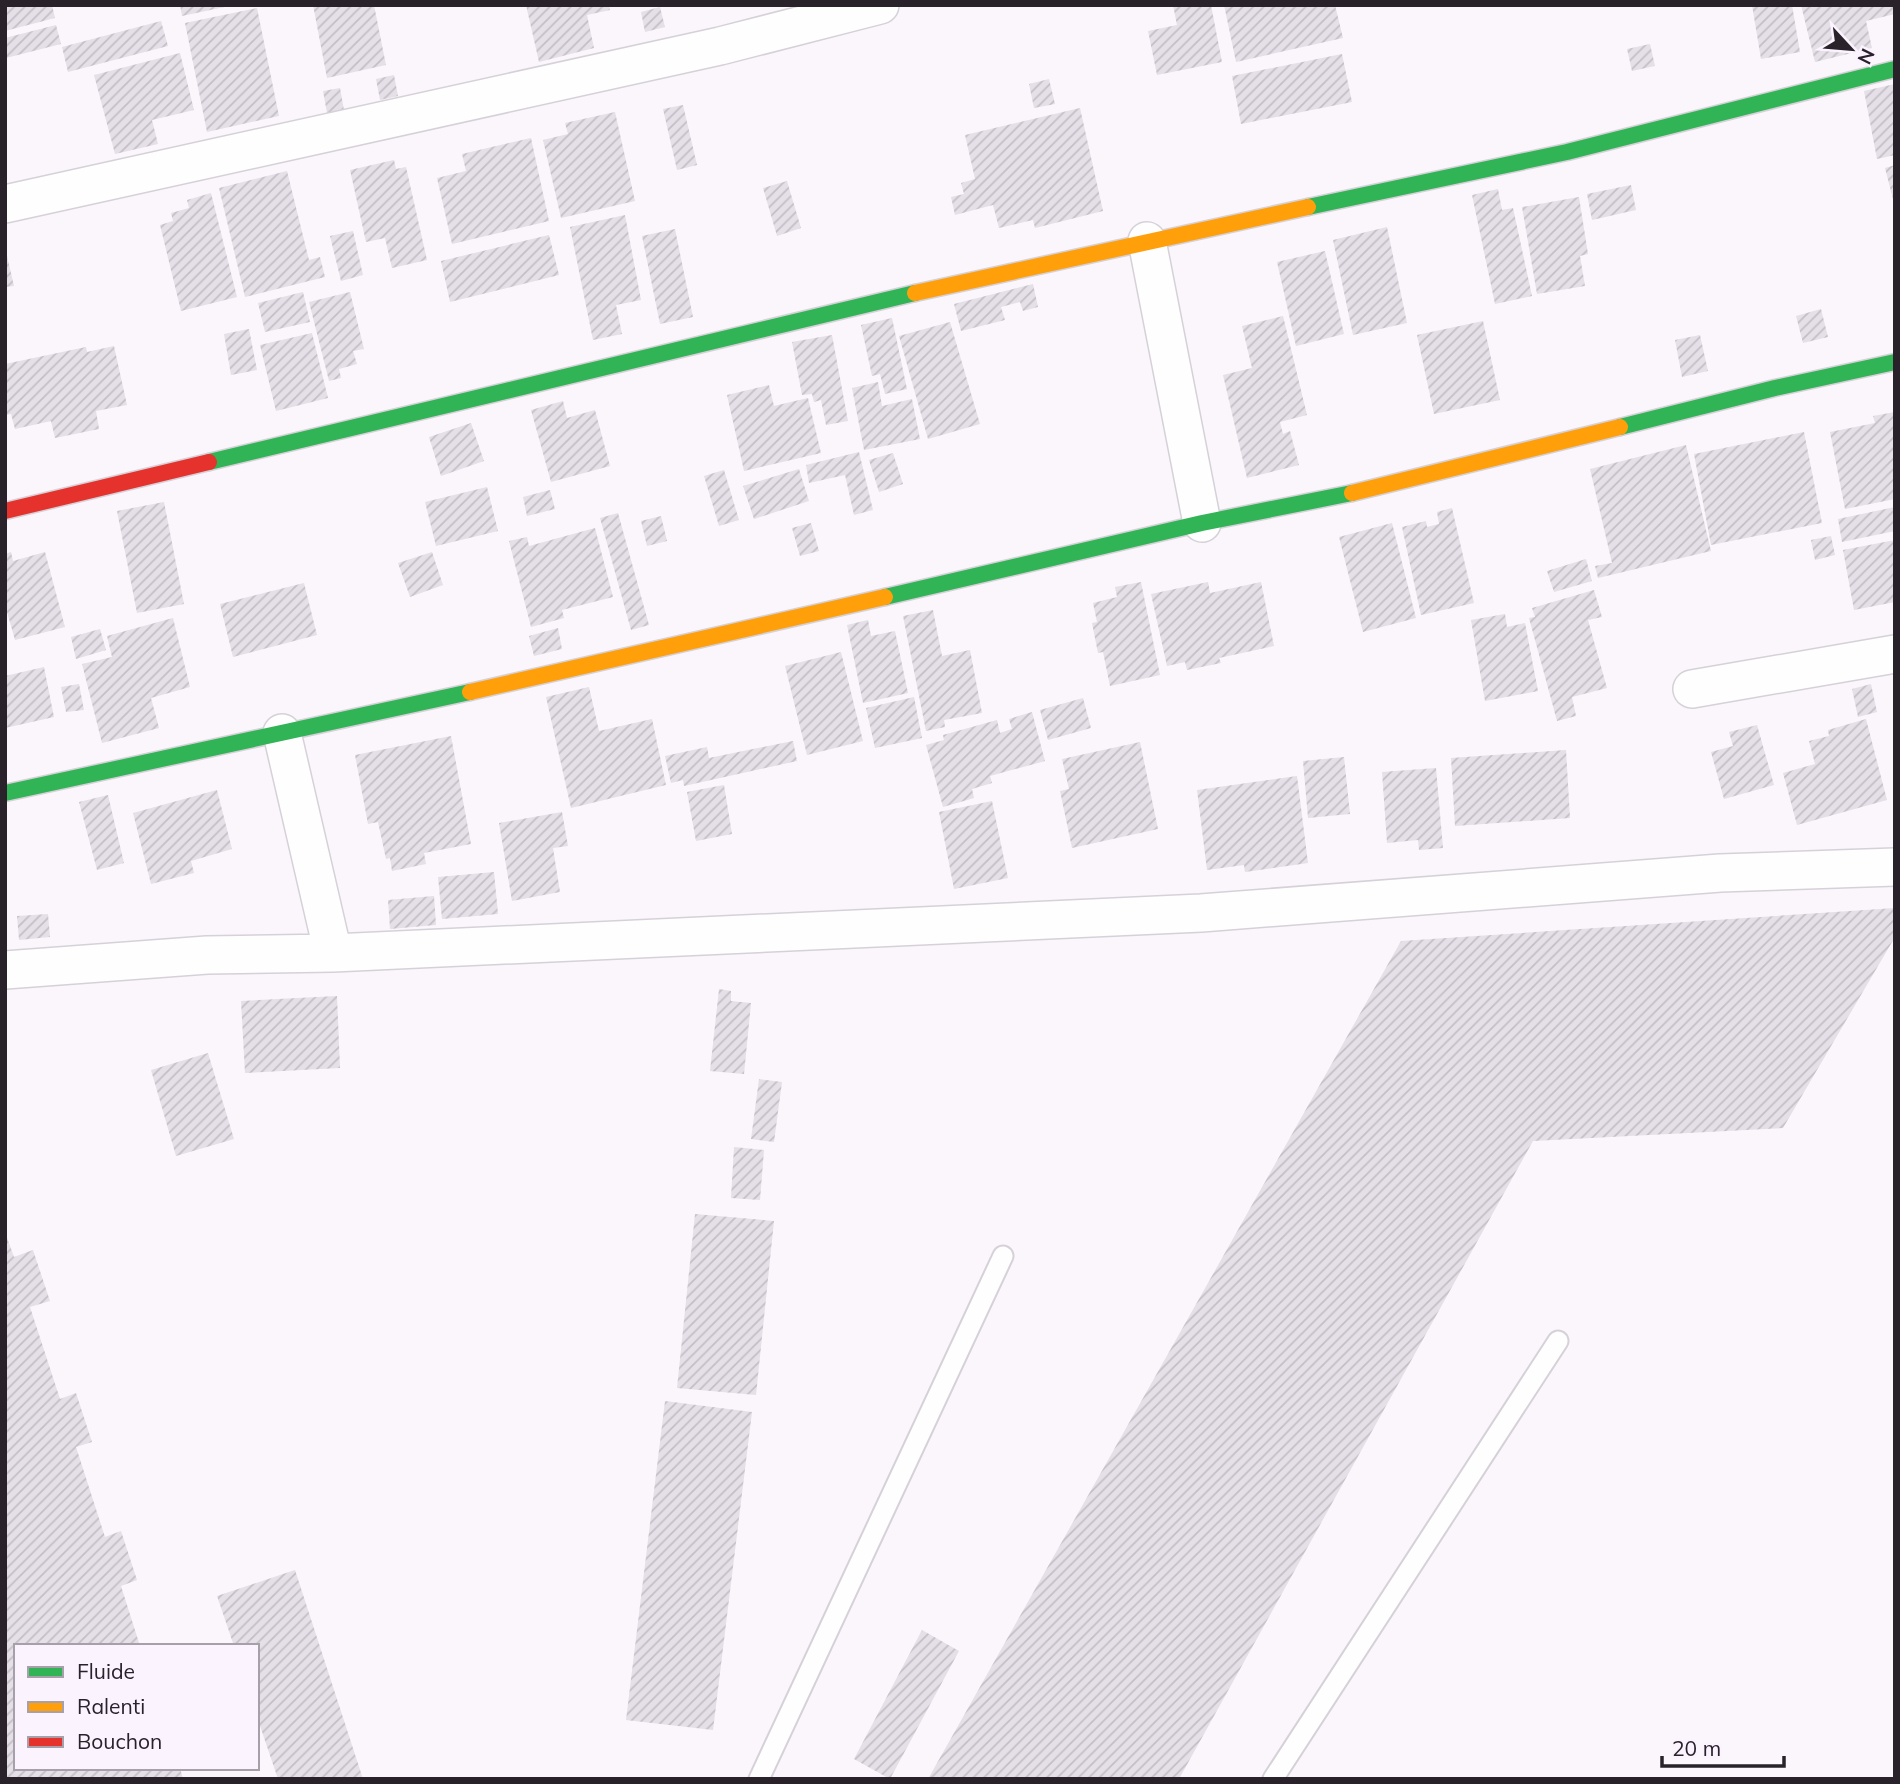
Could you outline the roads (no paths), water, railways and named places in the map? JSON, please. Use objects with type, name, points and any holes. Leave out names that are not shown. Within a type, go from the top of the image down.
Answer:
[{"type":"street","points":[[5,204],[720,46],[880,5]]},
{"type":"street","points":[[5,511],[989,275],[1567,152],[1895,69]]},
{"type":"street","points":[[1147,241],[1202,523]]},
{"type":"street","points":[[5,793],[571,670],[1202,523],[1389,486],[1775,388],[1895,362]]},
{"type":"street","points":[[1692,689],[1895,654]]},
{"type":"street","points":[[282,733],[333,953]]},
{"type":"street","points":[[5,970],[207,955],[333,953],[1201,913],[1720,873],[1895,867]]},
{"type":"lane","points":[[759,1779],[1003,1256]]},
{"type":"lane","points":[[1273,1779],[1558,1341]]}]
